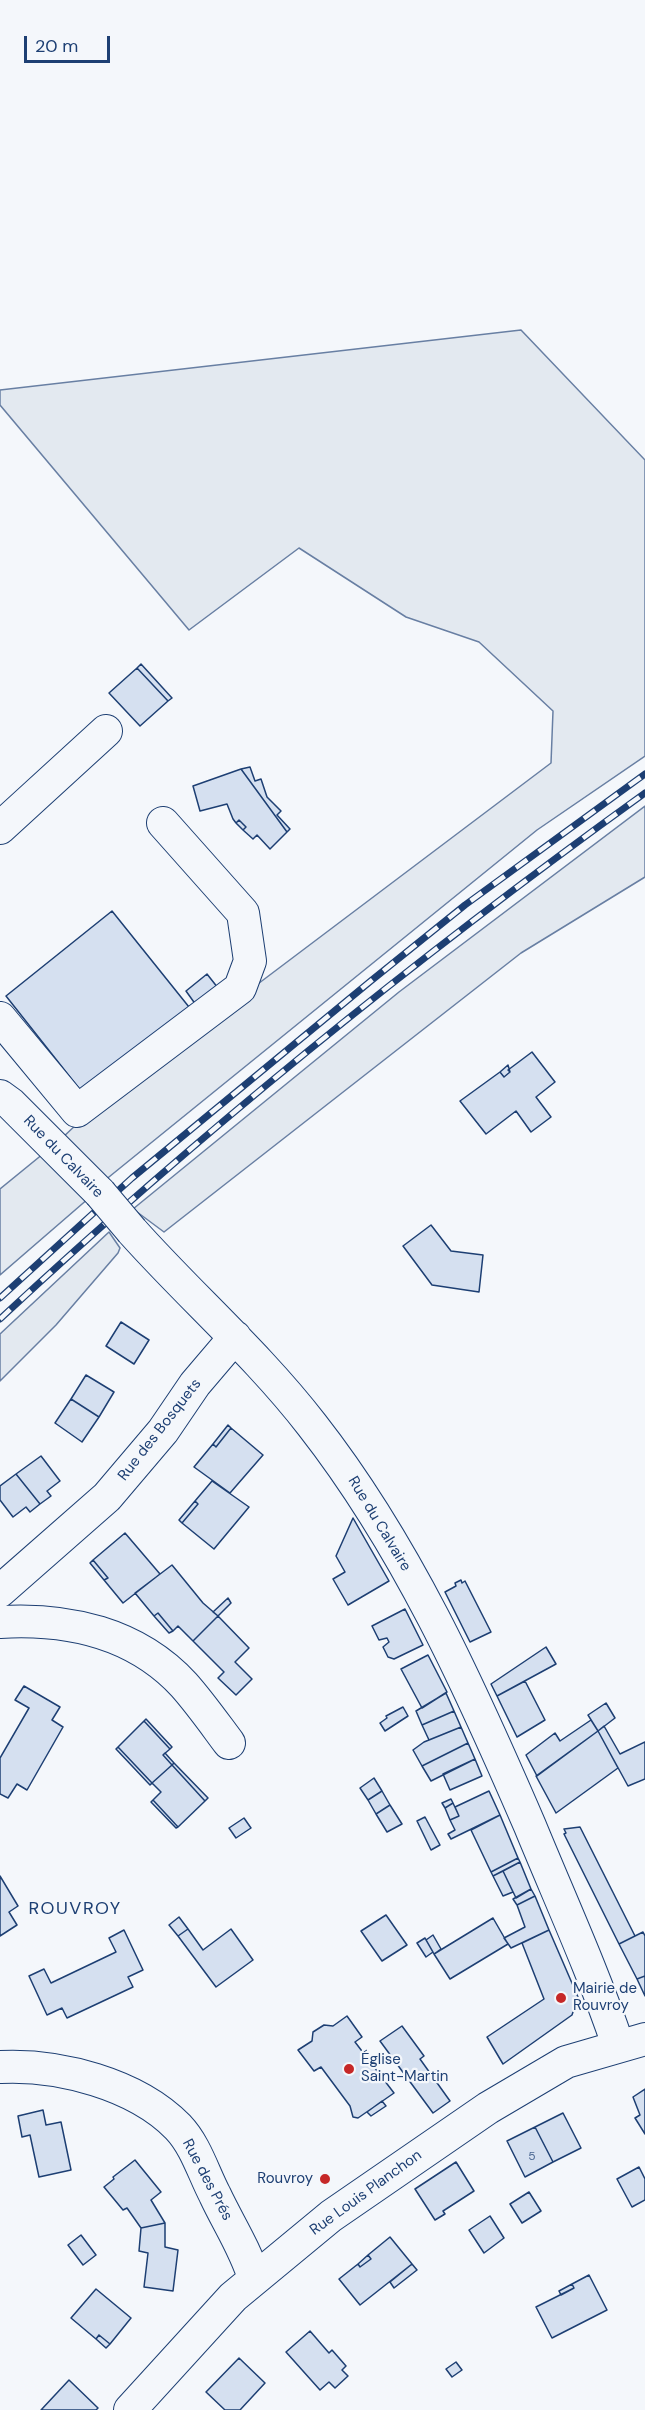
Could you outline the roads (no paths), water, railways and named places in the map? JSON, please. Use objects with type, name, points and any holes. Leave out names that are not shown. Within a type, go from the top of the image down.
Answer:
[{"type":"street","points":[[0,828],[106,731]]},
{"type":"street","points":[[0,1018],[77,1111],[240,988],[250,961],[243,913],[162,823]]},
{"type":"street","name":"Rue du Calvaire","points":[[0,1096],[11,1104],[99,1193],[132,1231],[281,1384],[346,1470],[430,1611],[492,1737],[602,1997],[631,2042]]},
{"type":"street","name":"Rue des Bosquets","points":[[0,1591],[106,1497],[163,1431],[195,1384],[235,1337]]},
{"type":"street","points":[[0,1622],[28,1620],[84,1627],[135,1646],[152,1657],[184,1685],[229,1743]]},
{"type":"street","name":"Rue Louis Planchon","points":[[130,2410],[209,2323],[254,2278],[331,2216],[488,2108],[566,2062],[631,2042]]},
{"type":"street","name":"Rue des Prés","points":[[1,2066],[62,2072],[96,2081],[138,2096],[159,2111],[178,2128],[192,2146],[240,2242],[254,2278]]},
{"type":"railway","points":[[0,1298],[132,1178],[372,980],[465,905],[645,774]]},
{"type":"railway","points":[[0,1319],[155,1180],[314,1046],[478,917],[645,793]]},
{"type":"place","name":"Mairie de Rouvroy","points":[[561,1998]]},
{"type":"place","name":"Église Saint-Martin","points":[[349,2069]]},
{"type":"place","name":"Rouvroy","points":[[325,2179]]},
{"type":"district","name":"ROUVROY","points":[[75,1909]]}]
